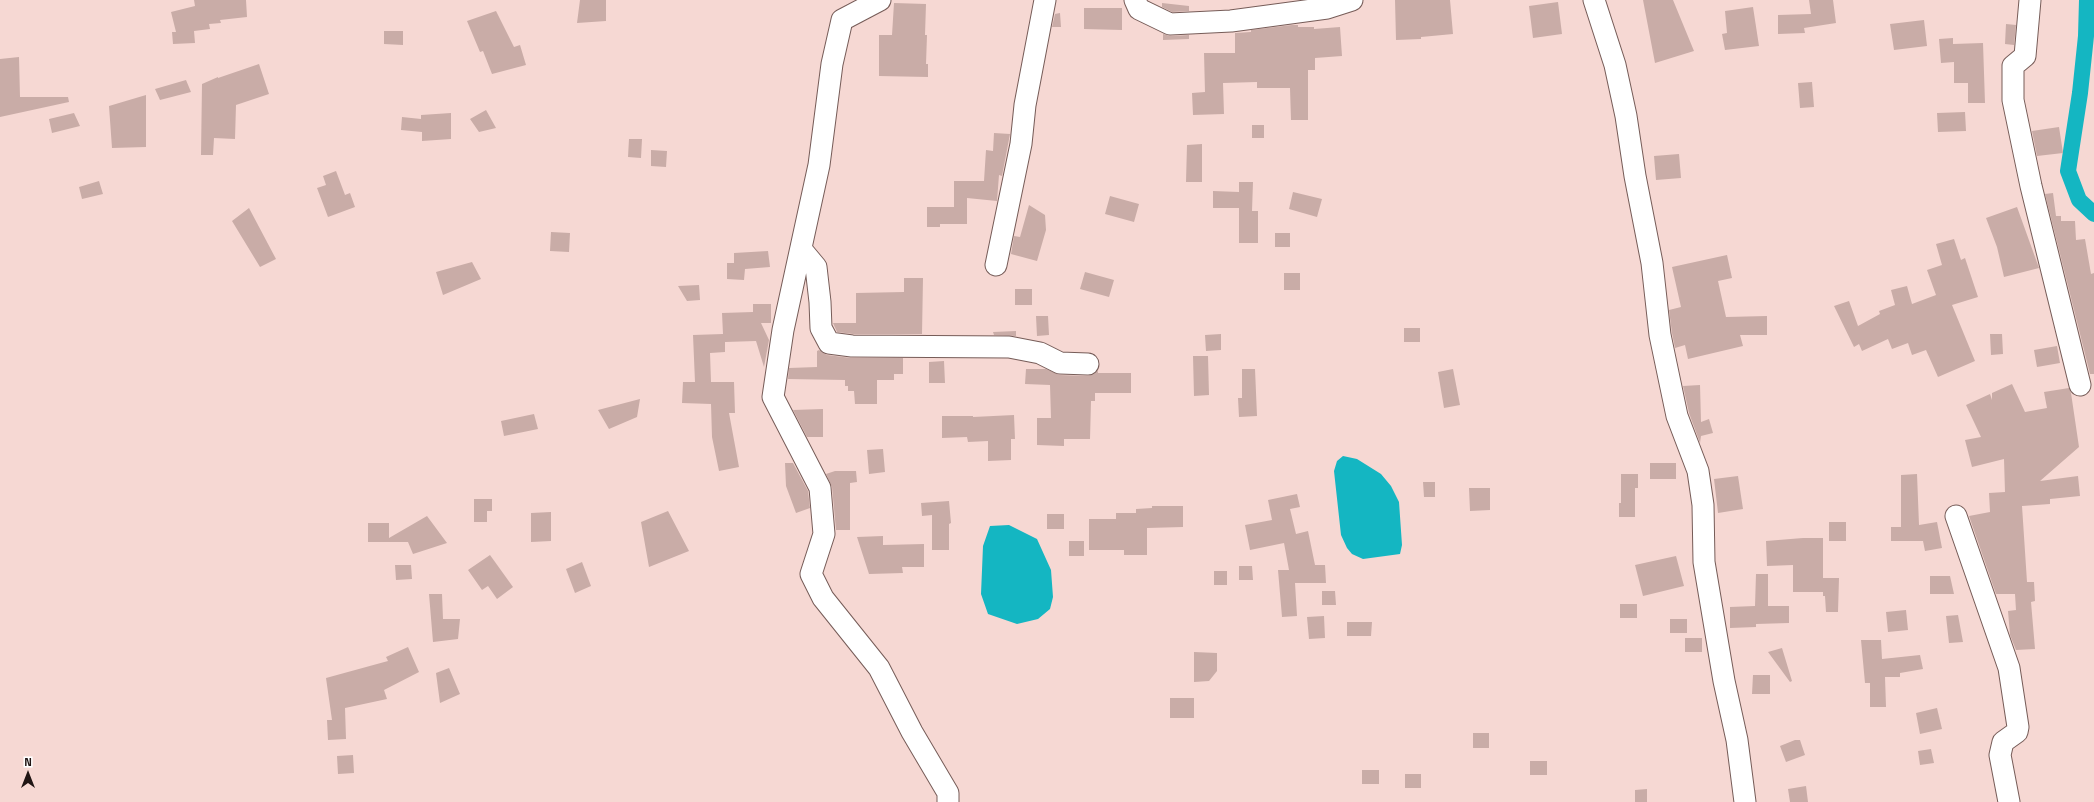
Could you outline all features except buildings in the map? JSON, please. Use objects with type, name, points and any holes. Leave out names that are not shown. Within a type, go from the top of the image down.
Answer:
[{"type":"street","points":[[880,0],[842,20],[832,64],[819,165],[783,330],[773,397],[820,488],[824,534],[811,574],[823,598],[879,668],[908,725],[948,793],[948,802]]},
{"type":"street","points":[[996,265],[1021,144],[1025,105],[1045,0]]},
{"type":"street","points":[[1135,0],[1140,8],[1170,24],[1231,21],[1327,8],[1352,0]]},
{"type":"street","points":[[1594,0],[1615,65],[1626,116],[1634,176],[1652,263],[1660,335],[1678,416],[1698,472],[1703,505],[1704,562],[1724,681],[1737,740],[1745,802]]},
{"type":"street","points":[[2030,0],[2025,56],[2013,66],[2013,100],[2033,193],[2080,385]]},
{"type":"street","points":[[801,249],[816,267],[821,328],[829,343],[852,346],[1010,347],[1040,353],[1060,363],[1088,364]]},
{"type":"street","points":[[1956,516],[2009,668],[2018,727],[2017,732],[2003,742],[2000,755],[2009,802]]},
{"type":"water","points":[[1343,456],[1357,459],[1381,474],[1391,486],[1399,502],[1402,545],[1400,554],[1363,559],[1352,554],[1347,548],[1341,535],[1334,471],[1337,461]]},
{"type":"water","points":[[1009,525],[1037,539],[1051,570],[1053,597],[1050,609],[1038,619],[1017,624],[988,614],[981,594],[983,546],[990,526]]},
{"type":"waterway","points":[[2087,0],[2086,36],[2080,93],[2068,171],[2079,200],[2094,214]]}]
